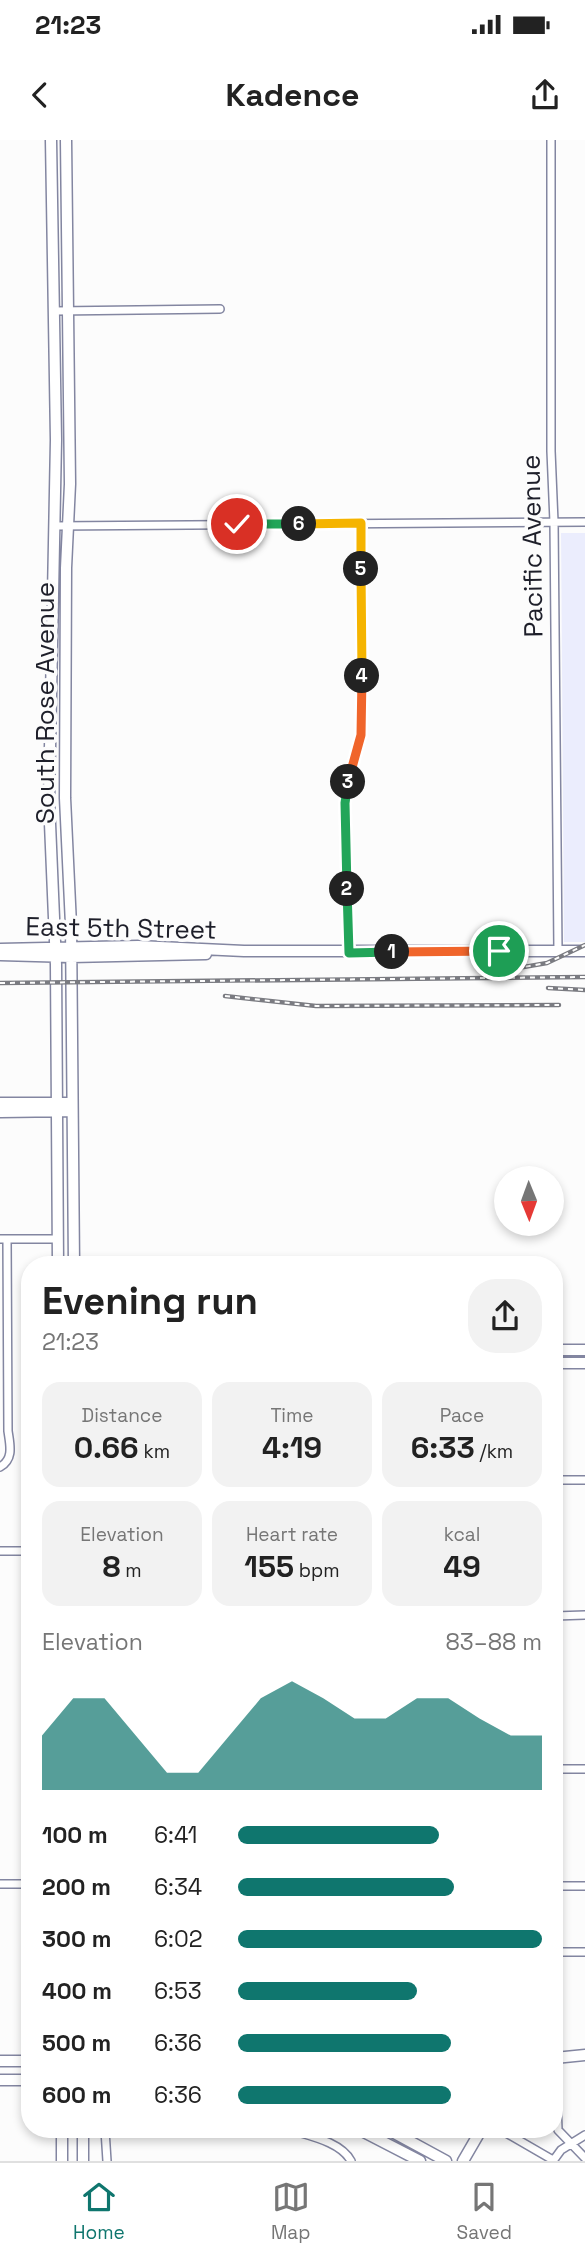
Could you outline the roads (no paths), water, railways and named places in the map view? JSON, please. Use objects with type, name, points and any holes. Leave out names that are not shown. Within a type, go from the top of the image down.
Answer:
[{"type":"main road","name":"South Rose Avenue","points":[[51,140],[56,311],[49,800],[55,951],[58,1256]]},
{"type":"main road","name":"South Rose Avenue","points":[[66,140],[70,484],[67,526],[65,790],[71,946],[74,1256]]},
{"type":"main road","points":[[51,704],[59,730],[59,783],[65,790]]},
{"type":"main road","name":"East 5th Street","points":[[0,956],[55,951],[71,946],[172,946],[241,951],[349,953],[585,951]]},
{"type":"main road","name":"East 5th Street","points":[[0,949],[55,951],[71,957],[168,957],[241,951]]},
{"type":"main road","points":[[0,1103],[71,1107]]},
{"type":"main road","points":[[0,1112],[57,1107]]},
{"type":"main road","points":[[563,1350],[585,1349]]},
{"type":"main road","points":[[563,1363],[585,1363]]},
{"type":"main road","points":[[563,2057],[585,2055]]},
{"type":"main road","points":[[0,2061],[21,2061]]},
{"type":"main road","points":[[0,2080],[21,2080]]},
{"type":"main road","points":[[62,2138],[62,2161]]},
{"type":"main road","points":[[83,2138],[83,2161]]},
{"type":"main road","points":[[375,2138],[420,2161]]},
{"type":"main road","points":[[404,2138],[446,2161]]},
{"type":"main road","points":[[463,2161],[476,2138]]},
{"type":"street","name":"Pacific Avenue","points":[[551,140],[551,451],[558,951]]},
{"type":"street","points":[[56,311],[220,309]]},
{"type":"street","points":[[55,526],[585,522]]},
{"type":"street","points":[[349,953],[345,803],[363,717],[361,523]]},
{"type":"street","points":[[3,1465],[11,1452],[4,1392],[3,1239],[57,1239]]},
{"type":"street","points":[[563,1480],[585,1480]]},
{"type":"street","points":[[0,1551],[21,1551]]},
{"type":"street","points":[[563,1616],[585,1615]]},
{"type":"street","points":[[563,1769],[585,1769]]},
{"type":"street","points":[[0,1884],[21,1884]]},
{"type":"street","points":[[563,1886],[585,1886]]},
{"type":"street","points":[[563,1952],[585,1952]]},
{"type":"street","points":[[514,2138],[553,2161],[561,2150],[585,2135]]},
{"type":"street","points":[[106,2138],[107,2161]]},
{"type":"street","points":[[312,2138],[347,2154],[351,2161]]},
{"type":"street","points":[[563,2138],[585,2158]]},
{"type":"railway","points":[[506,970],[547,963],[585,945]]},
{"type":"railway","points":[[0,983],[585,977]]},
{"type":"railway","points":[[548,988],[585,990]]},
{"type":"railway","points":[[225,996],[316,1006],[559,1005]]}]
